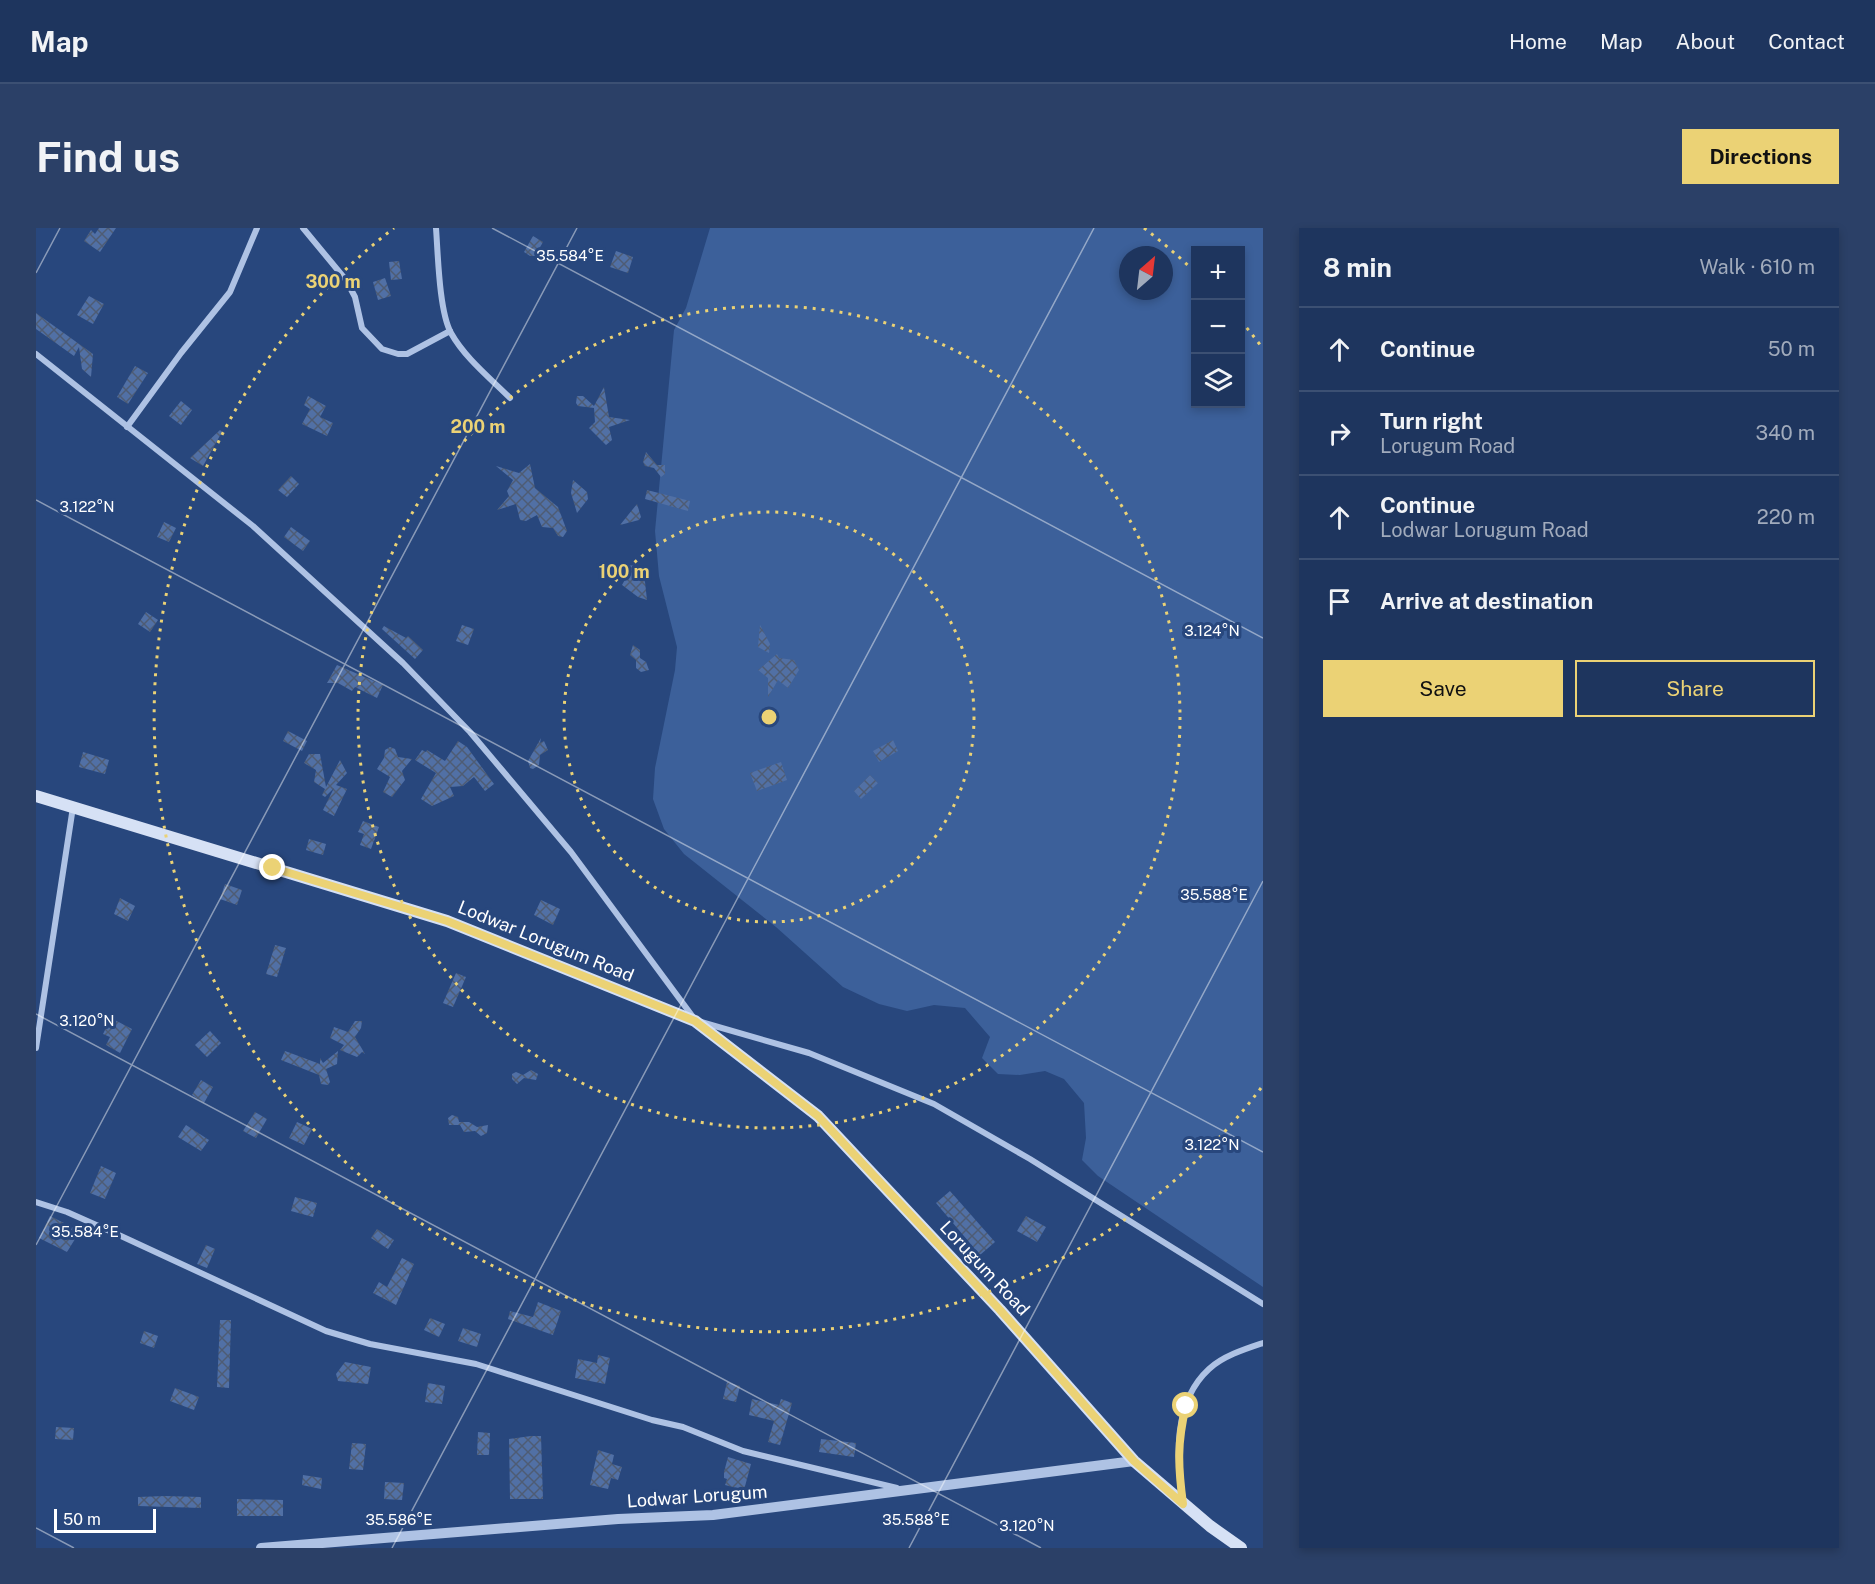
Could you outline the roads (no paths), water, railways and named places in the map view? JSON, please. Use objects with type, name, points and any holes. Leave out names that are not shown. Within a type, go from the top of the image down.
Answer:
[{"type":"main road","name":"Lodwar Lorugum Road","points":[[36,796],[447,921],[695,1021]]},
{"type":"main road","name":"Lorugum Road","points":[[695,1021],[818,1116],[1000,1310],[1134,1461],[1183,1504],[1241,1548]]},
{"type":"street","points":[[127,427],[230,292],[257,228]]},
{"type":"street","points":[[303,228],[346,280],[355,297],[362,328],[382,349],[407,354],[450,332]]},
{"type":"street","points":[[436,228],[443,300],[450,332],[477,366],[510,398]]},
{"type":"street","points":[[36,354],[297,563],[403,663],[470,732],[604,893],[695,1021],[809,1053],[934,1104],[1030,1159],[1263,1304]]},
{"type":"street","points":[[36,1048],[73,806]]},
{"type":"street","points":[[36,1202],[67,1212],[122,1236],[326,1331],[370,1344],[476,1364],[652,1420],[683,1427],[743,1451],[910,1492]]},
{"type":"street","points":[[1183,1504],[1178,1466],[1178,1437],[1191,1396],[1209,1369],[1231,1355],[1263,1343]]},
{"type":"street","name":"Lodwar Lorugum","points":[[261,1548],[618,1519],[713,1515],[910,1492],[1134,1461]]}]
